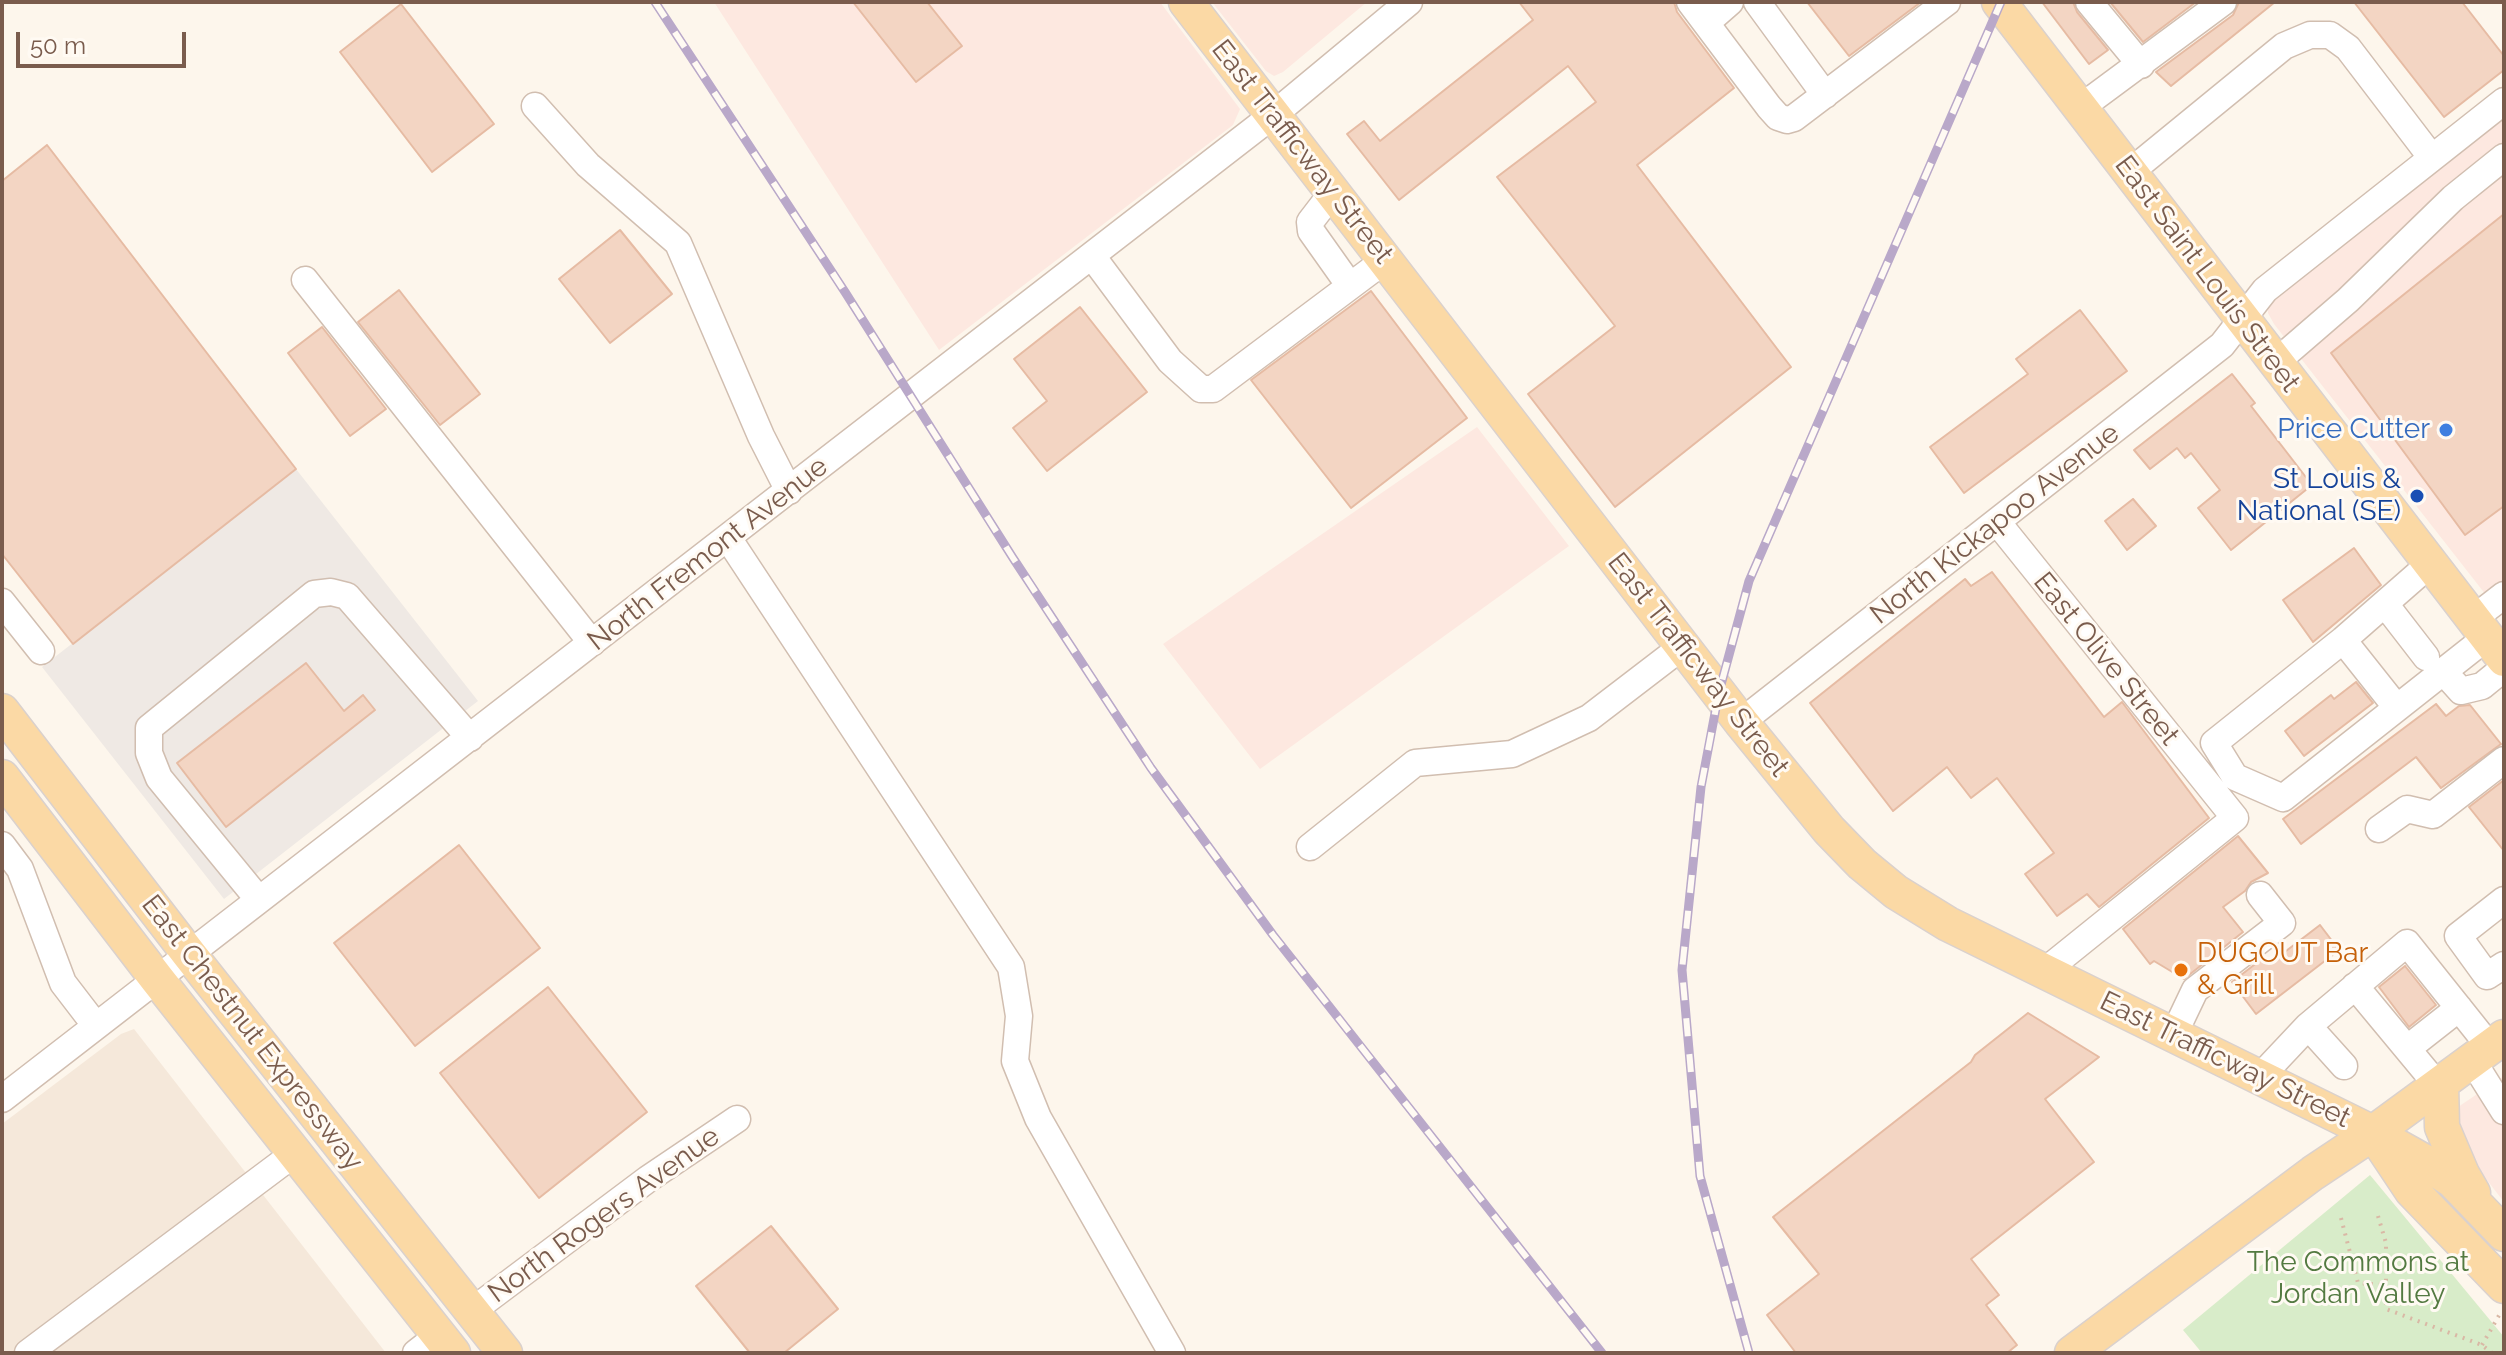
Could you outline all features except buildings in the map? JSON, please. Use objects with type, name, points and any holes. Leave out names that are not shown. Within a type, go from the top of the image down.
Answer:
[{"type":"main road","name":"East Trafficway Street","points":[[1186,2],[1741,722],[1829,830],[1878,878],[1948,924],[2373,1133],[2425,1162],[2453,1181],[2496,1226]]},
{"type":"main road","name":"East Saint Louis Street","points":[[1999,2],[2488,638]]},
{"type":"main road","name":"East Chestnut Expressway","points":[[2,711],[189,954],[505,1353]]},
{"type":"main road","name":"East Chestnut Expressway","points":[[2,777],[295,1153],[436,1347]]},
{"type":"main road","points":[[2072,1353],[2313,1173],[2489,1048]]},
{"type":"main road","points":[[2440,1085],[2442,1127],[2462,1174],[2496,1226]]},
{"type":"main road","name":"East Trafficway Street","points":[[2373,1133],[2412,1191],[2503,1298]]},
{"type":"street","name":"North Fremont Avenue","points":[[2,1099],[1273,115],[1409,2]]},
{"type":"street","points":[[1730,2],[1698,12],[1778,117],[1787,120],[1794,118],[1947,2]]},
{"type":"street","points":[[1757,2],[1825,95]]},
{"type":"street","points":[[2089,2],[2141,65]]},
{"type":"street","points":[[2080,108],[2223,2]]},
{"type":"street","points":[[2130,172],[2284,46],[2310,35],[2330,35],[2348,48],[2432,158]]},
{"type":"street","points":[[535,106],[588,165],[678,243],[761,436],[789,491]]},
{"type":"street","name":"North Kickapoo Avenue","points":[[1741,722],[2222,345],[2265,290],[2432,158],[2502,107]]},
{"type":"street","points":[[2275,363],[2348,300],[2453,198],[2504,157]]},
{"type":"street","points":[[1333,192],[1310,222],[1311,231],[1350,286]]},
{"type":"street","points":[[1092,256],[1170,361],[1201,389],[1213,389],[1385,260]]},
{"type":"street","points":[[305,280],[592,643]]},
{"type":"street","name":"East Olive Street","points":[[1998,523],[2235,818],[2045,971]]},
{"type":"street","points":[[728,538],[1011,967],[1019,1016],[1015,1061],[1026,1090],[1038,1118],[1172,1353]]},
{"type":"street","points":[[2431,563],[2343,640],[2214,743],[2235,777],[2283,798],[2397,708],[2435,664],[2488,638],[2504,595]]},
{"type":"street","points":[[259,900],[159,778],[149,753],[149,728],[314,594],[331,592],[347,596],[470,738]]},
{"type":"street","points":[[2,602],[41,651]]},
{"type":"street","points":[[2385,604],[2461,691],[2482,686],[2504,668]]},
{"type":"street","points":[[2343,640],[2397,708]]},
{"type":"street","points":[[1310,847],[1415,763],[1512,754],[1589,718],[1683,646]]},
{"type":"street","points":[[2379,829],[2407,809],[2433,815],[2504,760]]},
{"type":"street","points":[[2215,794],[2235,777]]},
{"type":"street","points":[[2,845],[11,877],[63,983],[96,1026]]},
{"type":"street","points":[[2174,1034],[2195,990],[2282,923],[2260,895]]},
{"type":"street","points":[[2504,900],[2458,936],[2487,976],[2504,965]]},
{"type":"street","points":[[2260,1077],[2308,1026],[2407,943],[2489,1048],[2504,1111]]},
{"type":"street","points":[[2360,982],[2407,1030],[2408,1048],[2440,1085]]},
{"type":"street","points":[[2408,1048],[2459,1008]]},
{"type":"street","points":[[2308,1026],[2344,1066]]},
{"type":"street","name":"North Rogers Avenue","points":[[472,1311],[648,1179],[737,1119]]},
{"type":"street","points":[[28,1353],[295,1153]]},
{"type":"path","points":[[2378,1216],[2386,1243],[2386,1309],[2482,1345],[2492,1353]]},
{"type":"path","points":[[2341,1218],[2358,1283],[2386,1285]]},
{"type":"path","points":[[2482,1345],[2503,1298]]},
{"type":"shaded area","points":[[714,2],[1160,2],[1240,109],[1233,125],[939,350]]},
{"type":"shaded area","points":[[1212,2],[1367,2],[1283,72],[1274,76],[1266,71]]},
{"type":"shaded area","points":[[2504,113],[2504,618],[2274,324],[2268,313],[2268,303]]},
{"type":"shaded area","points":[[1477,427],[1569,546],[1260,769],[1163,644]]},
{"type":"shaded area","points":[[296,469],[478,701],[224,899],[42,667]]},
{"type":"shaded area","points":[[134,1029],[386,1353],[2,1353],[2,1124],[121,1034]]},
{"type":"shaded area","points":[[2504,1076],[2504,1202],[2462,1148],[2455,1131],[2458,1107]]},
{"type":"green space","name":"The Commons at Jordan Valley","points":[[2370,1175],[2504,1337],[2504,1353],[2202,1353],[2183,1330]]},
{"type":"railway","points":[[655,2],[1151,768],[1273,935],[1602,1353]]},
{"type":"railway","points":[[1749,1353],[1700,1176],[1682,970],[1701,787],[1719,692],[1749,581],[2001,2]]},
{"type":"place","name":"Price Cutter","points":[[2446,430]]},
{"type":"place","name":"St Louis & National (SE)","points":[[2417,496]]},
{"type":"place","name":"DUGOUT Bar & Grill","points":[[2181,970]]}]
